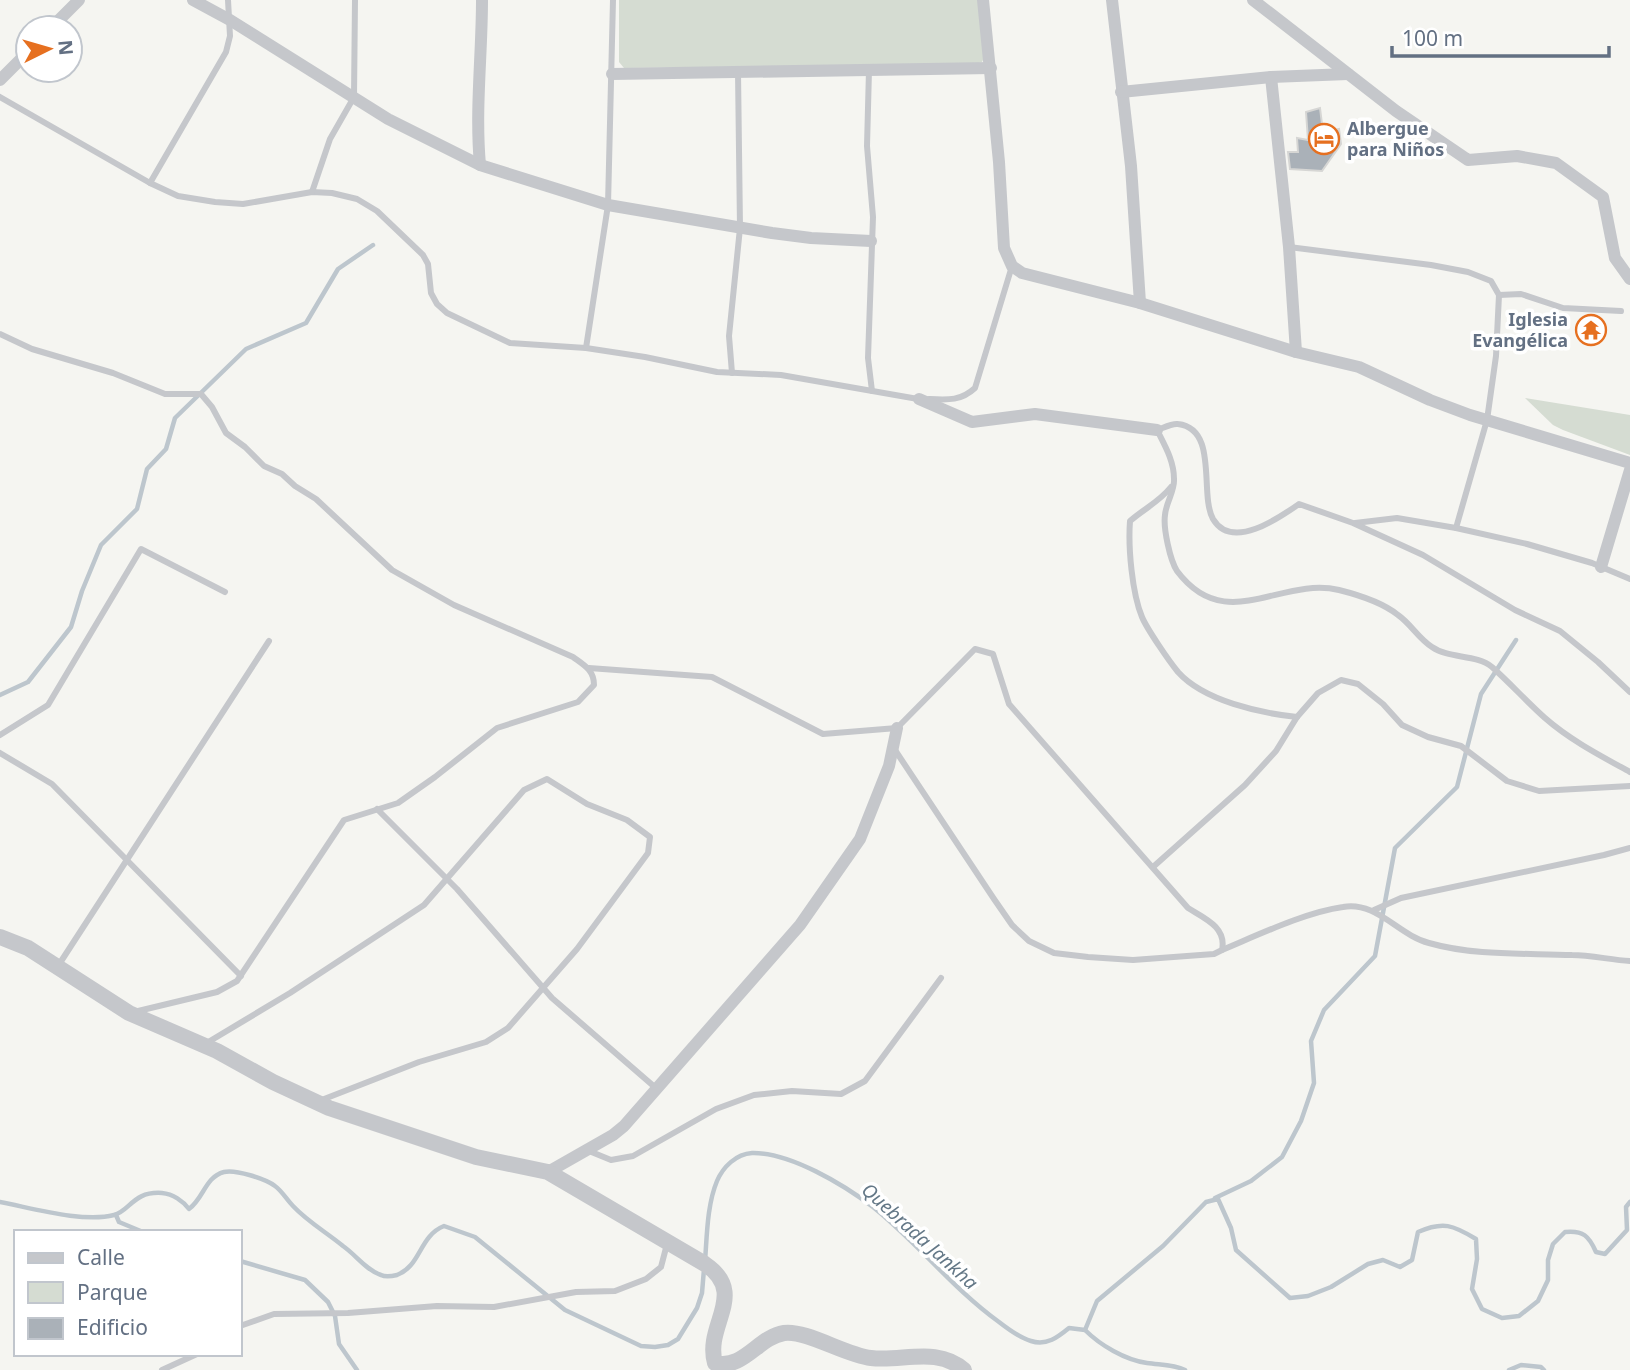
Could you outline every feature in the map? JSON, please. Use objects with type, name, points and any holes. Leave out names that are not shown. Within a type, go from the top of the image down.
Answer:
[{"type":"street","points":[[65,14],[79,0]]},
{"type":"street","points":[[193,0],[230,20],[388,119],[480,165],[608,205],[811,239],[871,241]]},
{"type":"street","points":[[480,165],[478,83],[482,50],[482,0]]},
{"type":"street","points":[[983,0],[991,68],[1004,248],[1013,266],[1022,274],[1140,303],[1296,352],[1359,367],[1430,400],[1630,463]]},
{"type":"street","points":[[1112,0],[1131,166],[1140,303]]},
{"type":"street","points":[[1253,0],[1395,111],[1468,160],[1517,156],[1556,163],[1603,197],[1615,258],[1630,279]]},
{"type":"street","points":[[0,80],[14,66]]},
{"type":"street","points":[[612,74],[991,68]]},
{"type":"street","points":[[1121,92],[1271,77],[1348,74]]},
{"type":"street","points":[[1271,77],[1289,247],[1296,352]]},
{"type":"street","points":[[919,399],[972,422],[1035,414],[1157,430]]},
{"type":"street","points":[[1601,567],[1630,470]]},
{"type":"street","points":[[548,1172],[624,1126],[800,925],[860,839],[889,766],[897,728]]},
{"type":"street","points":[[0,937],[28,948],[129,1013],[203,1045],[316,1102],[476,1157],[548,1172],[705,1264],[718,1273],[723,1281],[724,1304],[712,1348],[715,1363],[721,1366],[738,1364],[767,1340],[789,1333],[859,1356],[880,1359],[922,1355],[937,1358],[964,1370]]},
{"type":"lane","points":[[150,183],[226,52],[230,36],[228,0]]},
{"type":"lane","points":[[313,192],[330,139],[354,97],[355,0]]},
{"type":"lane","points":[[586,348],[608,205],[613,0]]},
{"type":"lane","points":[[869,70],[867,146],[873,217],[868,358],[872,391]]},
{"type":"lane","points":[[732,373],[729,336],[740,228],[738,72]]},
{"type":"lane","points":[[0,97],[150,183],[178,196],[243,204],[313,192],[332,193],[357,200],[377,211],[423,255],[428,264],[431,293],[447,313],[510,343],[586,348],[717,372],[781,375],[919,399],[952,401],[966,396],[975,388],[1013,266]]},
{"type":"lane","points":[[1289,247],[1468,272],[1492,281],[1499,295],[1496,356],[1488,420],[1456,528]]},
{"type":"lane","points":[[1499,295],[1521,294],[1563,308],[1621,310]]},
{"type":"lane","points":[[0,334],[32,349],[113,373],[165,394],[201,394],[212,407],[226,433],[264,466],[282,474],[316,499],[392,569],[454,605],[573,657],[589,668],[594,678],[594,685],[579,702],[497,728],[435,778],[398,803],[344,820],[237,981],[217,992],[129,1013]]},
{"type":"lane","points":[[1630,692],[1560,631],[1515,610],[1423,555],[1353,523],[1299,504],[1259,528],[1242,533],[1224,530],[1212,519],[1206,468],[1198,435],[1188,427],[1176,423],[1157,430],[1172,462],[1175,482],[1165,515],[1168,547],[1176,569],[1191,586],[1213,600],[1242,603],[1314,587],[1338,590],[1376,602],[1399,615],[1420,640],[1439,652],[1490,665],[1548,720],[1593,752],[1630,772]]},
{"type":"lane","points":[[1175,482],[1160,500],[1142,510],[1130,521],[1129,539],[1135,588],[1142,617],[1178,672],[1201,689],[1240,706],[1297,717]]},
{"type":"lane","points":[[1353,523],[1397,519],[1456,528],[1527,544],[1630,579]]},
{"type":"lane","points":[[0,735],[48,705],[141,549],[225,592]]},
{"type":"lane","points":[[57,967],[269,641]]},
{"type":"lane","points":[[589,668],[712,677],[823,734],[897,728],[975,649],[993,654],[1009,704],[1188,908],[1215,925],[1223,938],[1222,950]]},
{"type":"lane","points":[[1153,867],[1245,785],[1276,751],[1297,717],[1318,693],[1341,680],[1358,684],[1383,704],[1402,725],[1428,737],[1461,746],[1507,781],[1539,791],[1630,786]]},
{"type":"lane","points":[[894,748],[1012,925],[1030,941],[1054,953],[1133,960],[1214,954],[1310,916],[1345,906],[1374,910],[1400,929],[1428,943],[1510,954],[1575,955],[1630,961]]},
{"type":"lane","points":[[0,753],[52,784],[241,976]]},
{"type":"lane","points":[[203,1045],[376,938],[424,905],[524,790],[547,779],[587,804],[627,820],[650,837],[648,853],[577,949],[508,1028],[486,1042],[418,1062],[316,1102]]},
{"type":"lane","points":[[377,809],[447,879],[543,988],[657,1089]]},
{"type":"lane","points":[[1374,910],[1401,898],[1630,848]]},
{"type":"lane","points":[[586,1150],[611,1160],[633,1156],[716,1109],[754,1095],[792,1091],[841,1094],[865,1081],[941,978]]},
{"type":"lane","points":[[242,1325],[274,1314],[348,1313],[437,1306],[494,1307],[576,1292],[615,1291],[646,1279],[661,1267],[667,1242]]},
{"type":"lane","points":[[162,1370],[193,1356]]},
{"type":"green space","points":[[619,0],[978,0],[985,56],[982,62],[975,64],[624,68],[619,62]]},
{"type":"green space","points":[[1525,398],[1630,415],[1630,455],[1553,425]]},
{"type":"building","name":"Albergue para Niños","points":[[1320,108],[1323,132],[1339,129],[1341,144],[1322,171],[1290,169],[1288,152],[1298,152],[1297,138],[1308,140],[1306,112]]},
{"type":"waterway","points":[[0,695],[28,682],[71,627],[101,545],[137,509],[147,469],[166,449],[175,418],[246,349],[306,323],[338,269],[373,245]]},
{"type":"waterway","points":[[1215,1198],[1251,1181],[1282,1157],[1301,1121],[1314,1083],[1311,1041],[1324,1010],[1375,956],[1395,848],[1457,787],[1481,694],[1516,640]]},
{"type":"waterway","name":"Quebrada Jankha","points":[[705,1261],[709,1210],[720,1176],[726,1166],[741,1156],[752,1153],[767,1154],[816,1171],[861,1198],[905,1235],[982,1309],[1023,1338],[1042,1342],[1069,1328],[1085,1330],[1105,1346],[1130,1359],[1185,1370]]},
{"type":"waterway","name":"Quebrada Jankha","points":[[0,1202],[57,1214],[102,1217],[119,1213],[145,1195],[162,1193],[177,1198],[189,1209],[213,1178],[229,1171],[243,1173],[275,1186],[305,1217],[376,1273],[389,1276],[405,1271],[429,1237],[444,1226],[475,1237],[565,1310],[641,1346],[668,1345],[678,1339],[697,1308],[702,1293],[704,1269]]},
{"type":"waterway","points":[[1085,1330],[1097,1301],[1163,1246],[1206,1202],[1218,1199],[1231,1228],[1236,1250],[1290,1298],[1308,1296],[1331,1287],[1368,1264],[1383,1260],[1400,1267],[1412,1260],[1418,1232],[1434,1226],[1461,1230],[1476,1239],[1477,1259],[1472,1289],[1482,1309],[1502,1318],[1519,1316],[1538,1301],[1548,1280],[1548,1260],[1553,1244],[1565,1232],[1585,1235],[1596,1252],[1605,1254],[1627,1230],[1626,1207],[1630,1202]]},
{"type":"waterway","points":[[116,1215],[119,1222],[138,1230]]},
{"type":"waterway","points":[[242,1262],[305,1280],[328,1302],[335,1316],[339,1344],[357,1370]]},
{"type":"waterway","name":"Quebrada Jankha","points":[[1509,1370],[1521,1365],[1541,1367],[1544,1370]]},
{"type":"place","name":"Albergue para Niños","points":[[1324,139]]},
{"type":"place","name":"Iglesia Evangélica","points":[[1591,330]]}]
